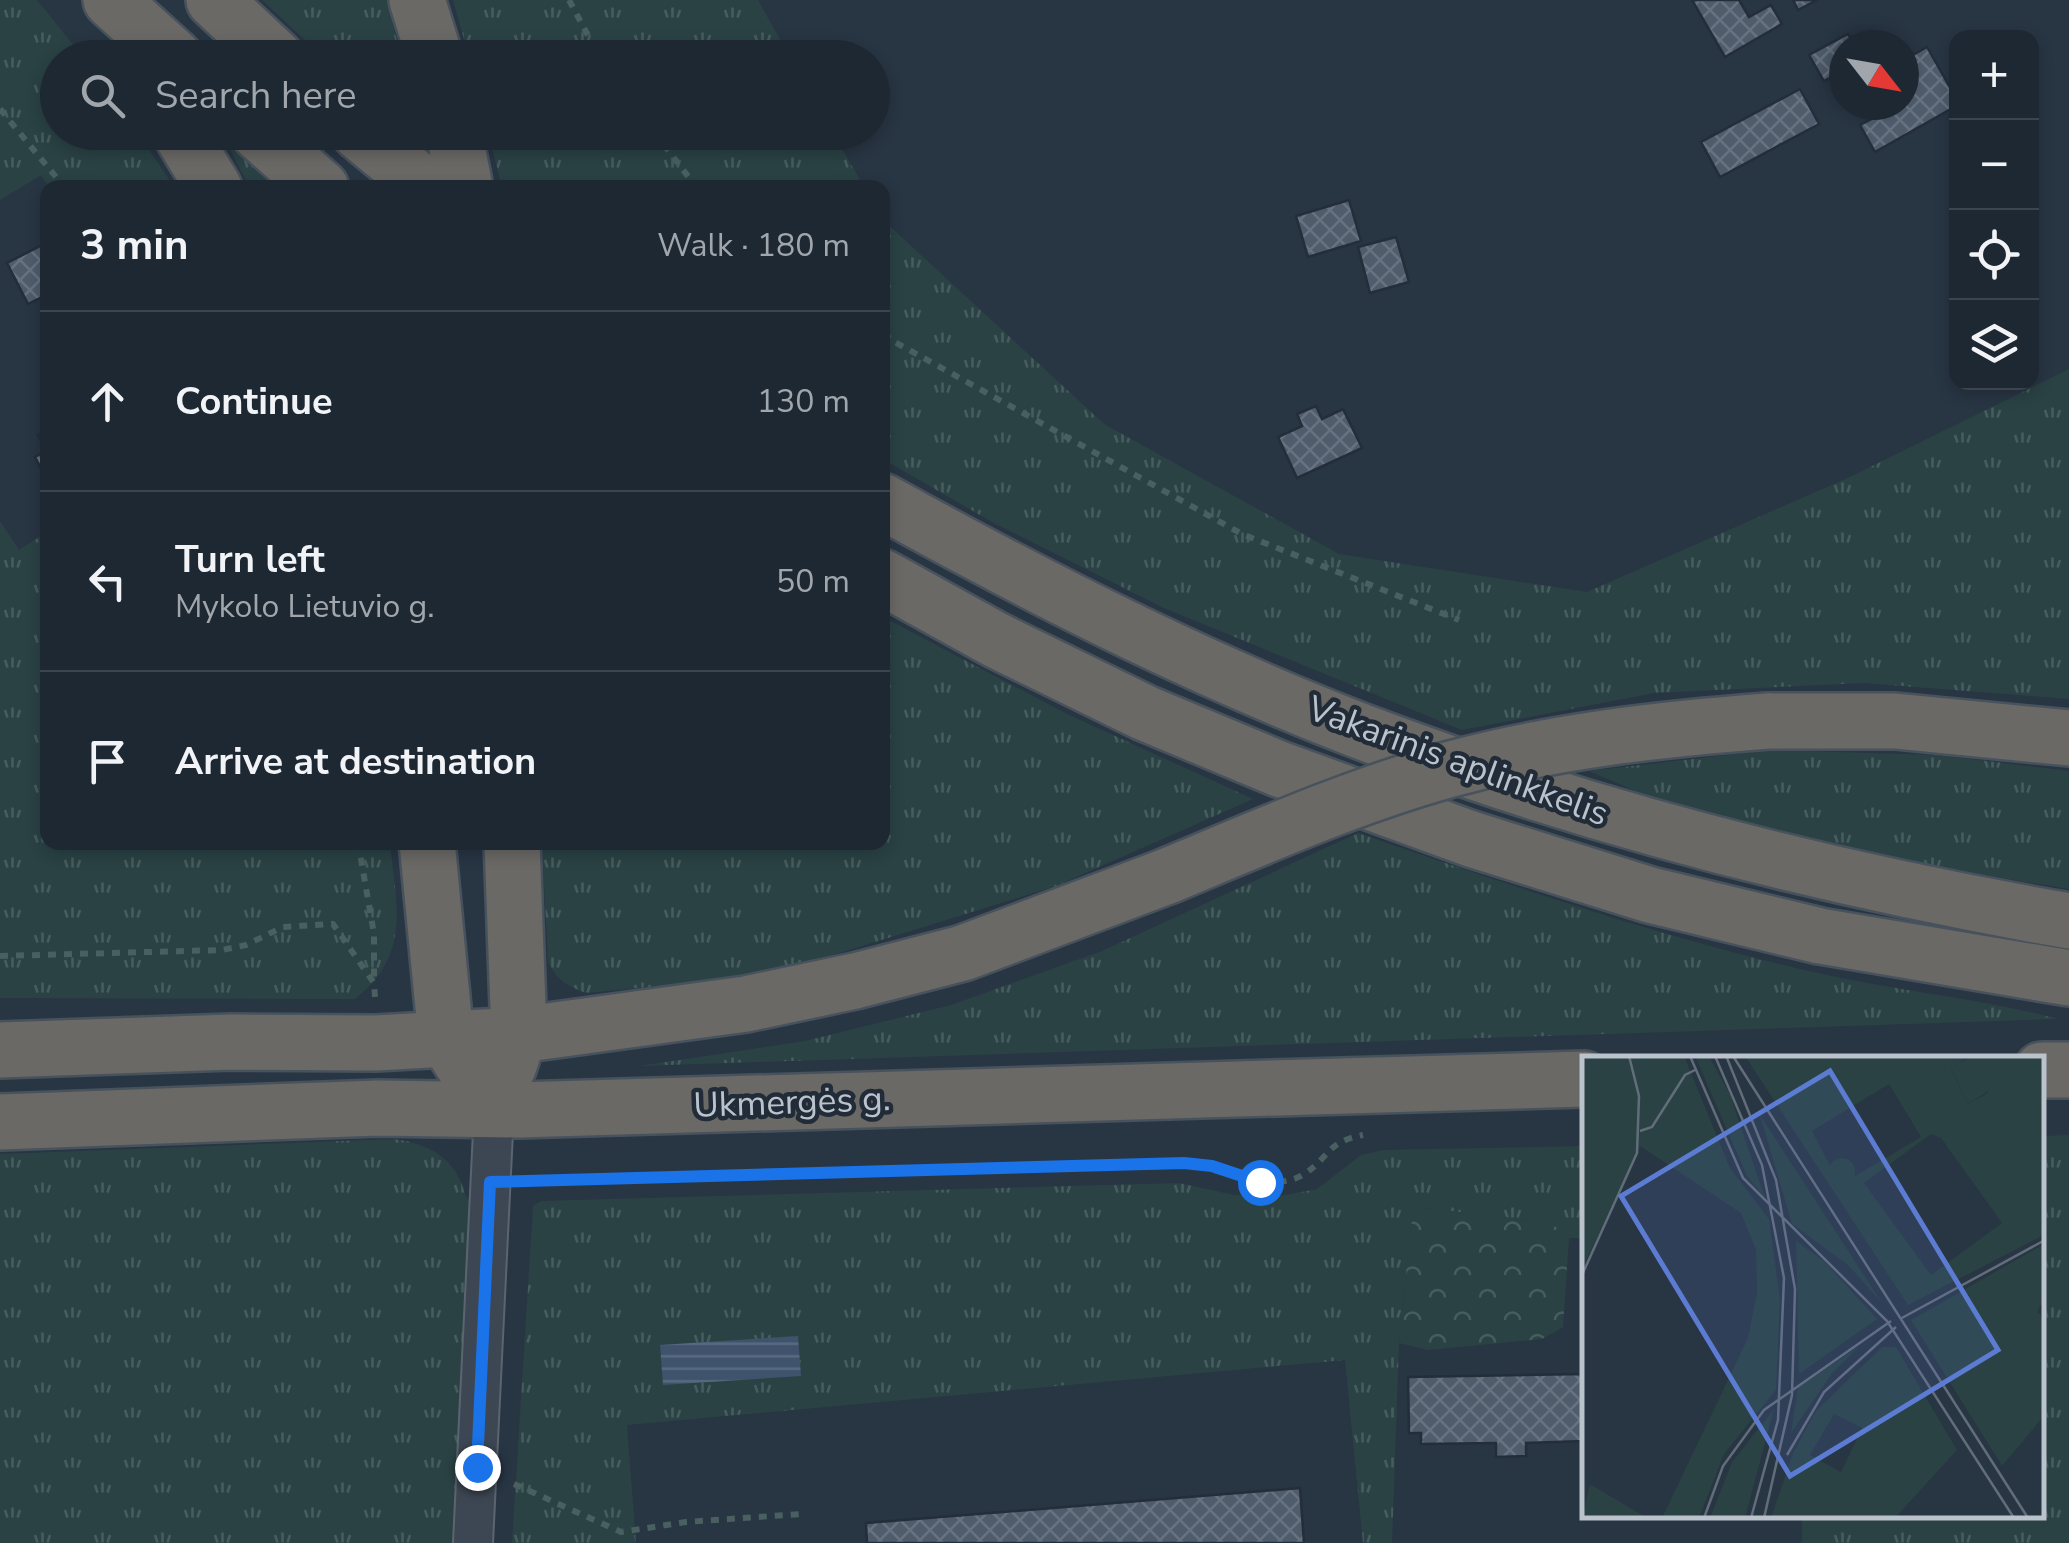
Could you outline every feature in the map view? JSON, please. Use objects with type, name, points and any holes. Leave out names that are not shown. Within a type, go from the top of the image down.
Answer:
[{"type":"highway","points":[[84,0],[113,40]]},
{"type":"highway","points":[[111,0],[155,40]]},
{"type":"highway","points":[[214,0],[257,40]]},
{"type":"highway","points":[[418,0],[429,40]]},
{"type":"highway","points":[[191,150],[209,180]]},
{"type":"highway","points":[[278,150],[312,180]]},
{"type":"highway","points":[[381,150],[417,180]]},
{"type":"highway","points":[[458,150],[463,180]]},
{"type":"highway","name":"Vakarinis aplinkkelis","points":[[890,504],[1093,614],[1396,744],[1632,822],[1778,862],[1916,894],[2069,921]]},
{"type":"highway","name":"Vakarinis aplinkkelis","points":[[890,582],[1144,713],[1279,769],[1471,840],[1650,895],[1820,936],[2069,978]]},
{"type":"highway","points":[[0,1050],[231,1042],[376,1043],[519,1036],[746,1004],[855,981],[962,952],[1069,916],[1328,810],[1450,770],[1562,744],[1661,729],[1768,721],[1895,720],[2069,738]]},
{"type":"highway","points":[[428,850],[446,1038],[494,1111]]},
{"type":"highway","points":[[494,1111],[519,1036],[512,850]]},
{"type":"highway","name":"Ukmergės g.","points":[[0,1122],[378,1108],[494,1111],[1582,1079]]},
{"type":"street","points":[[474,1543],[494,1111]]},
{"type":"path","points":[[569,0],[590,40]]},
{"type":"path","points":[[0,109],[58,180]]},
{"type":"path","points":[[668,150],[691,180]]},
{"type":"path","points":[[890,339],[1242,534],[1458,620]]},
{"type":"path","points":[[359,850],[374,934],[374,983]]},
{"type":"path","points":[[0,956],[222,950],[246,945],[283,926],[334,924],[361,960]]},
{"type":"path","points":[[490,1182],[1184,1163],[1212,1166],[1260,1182],[1284,1181],[1305,1174],[1328,1149],[1345,1138],[1372,1133]]},
{"type":"path","points":[[477,1467],[622,1532],[686,1522],[802,1514]]},
{"type":"green space","points":[[0,0],[37,0],[69,40],[40,40],[40,150],[149,150],[169,180],[44,180],[41,175],[0,200]]},
{"type":"green space","points":[[262,0],[387,0],[397,40],[305,40]]},
{"type":"green space","points":[[453,0],[758,0],[780,40],[464,40]]},
{"type":"green space","points":[[230,150],[267,180],[246,180]]},
{"type":"green space","points":[[492,150],[843,150],[860,180],[500,180]]},
{"type":"green space","points":[[890,226],[1104,424],[1339,554],[1587,592],[1850,477],[2026,390],[2039,390],[2039,384],[2069,369],[2069,699],[1864,683],[1654,693],[1462,730],[1164,608],[992,522],[890,463]]},
{"type":"green space","points":[[0,521],[19,550],[40,536],[40,850],[391,850],[397,908],[393,946],[385,964],[355,999],[0,998]]},
{"type":"green space","points":[[890,621],[1067,714],[1253,799],[1056,886],[817,960],[733,979],[586,993],[559,978],[548,962],[542,850],[890,850]]},
{"type":"green space","points":[[1769,750],[1938,755],[2069,771],[2069,889],[1881,858],[1675,808],[1589,771]]},
{"type":"green space","points":[[1358,833],[1701,944],[1848,979],[2058,1019],[639,1066],[805,1041],[951,1005],[1102,951]]},
{"type":"green space","points":[[2069,1135],[2069,1543],[1802,1543],[1802,1518],[2044,1518],[2044,1136]]},
{"type":"green space","points":[[393,1139],[440,1155],[454,1169],[473,1206],[456,1543],[0,1543],[0,1154]]},
{"type":"green space","points":[[1582,1146],[1582,1238],[1569,1238],[1545,1222],[1425,1208],[1411,1224],[1399,1343],[1392,1543],[1363,1543],[1345,1360],[627,1425],[636,1543],[512,1543],[533,1206],[541,1201],[1179,1183],[1234,1195],[1275,1197],[1317,1189],[1361,1155],[1384,1150]]},
{"type":"green space","points":[[1425,1208],[1545,1222],[1558,1228],[1569,1238],[1563,1327],[1542,1339],[1428,1350],[1399,1343],[1411,1224]]},
{"type":"water","points":[[798,1336],[801,1376],[663,1385],[660,1345]]},
{"type":"building","points":[[1692,0],[1739,0],[1749,17],[1771,5],[1782,24],[1725,57]]},
{"type":"building","points":[[1793,0],[1817,0],[1798,10]]},
{"type":"building","points":[[1829,44],[1829,78],[1824,81],[1809,55]]},
{"type":"building","points":[[1927,47],[1949,86],[1949,110],[1875,152],[1860,125],[1870,120],[1919,120],[1919,52]]},
{"type":"building","points":[[1800,89],[1819,124],[1720,177],[1701,142]]},
{"type":"building","points":[[1349,200],[1361,241],[1308,257],[1296,216]]},
{"type":"building","points":[[1396,237],[1409,282],[1370,293],[1358,247]]},
{"type":"building","points":[[40,246],[40,298],[28,304],[7,263]]},
{"type":"building","points":[[1316,406],[1322,419],[1343,409],[1362,448],[1297,478],[1278,437],[1302,426],[1297,414]]},
{"type":"building","points":[[1582,1374],[1582,1441],[1526,1443],[1526,1456],[1496,1457],[1496,1443],[1421,1444],[1421,1433],[1409,1433],[1408,1377]]},
{"type":"building","points":[[1300,1488],[1304,1543],[867,1543],[866,1523]]},
{"type":"route","points":[[477,1467],[490,1182],[1184,1163],[1212,1166],[1260,1182]]}]
